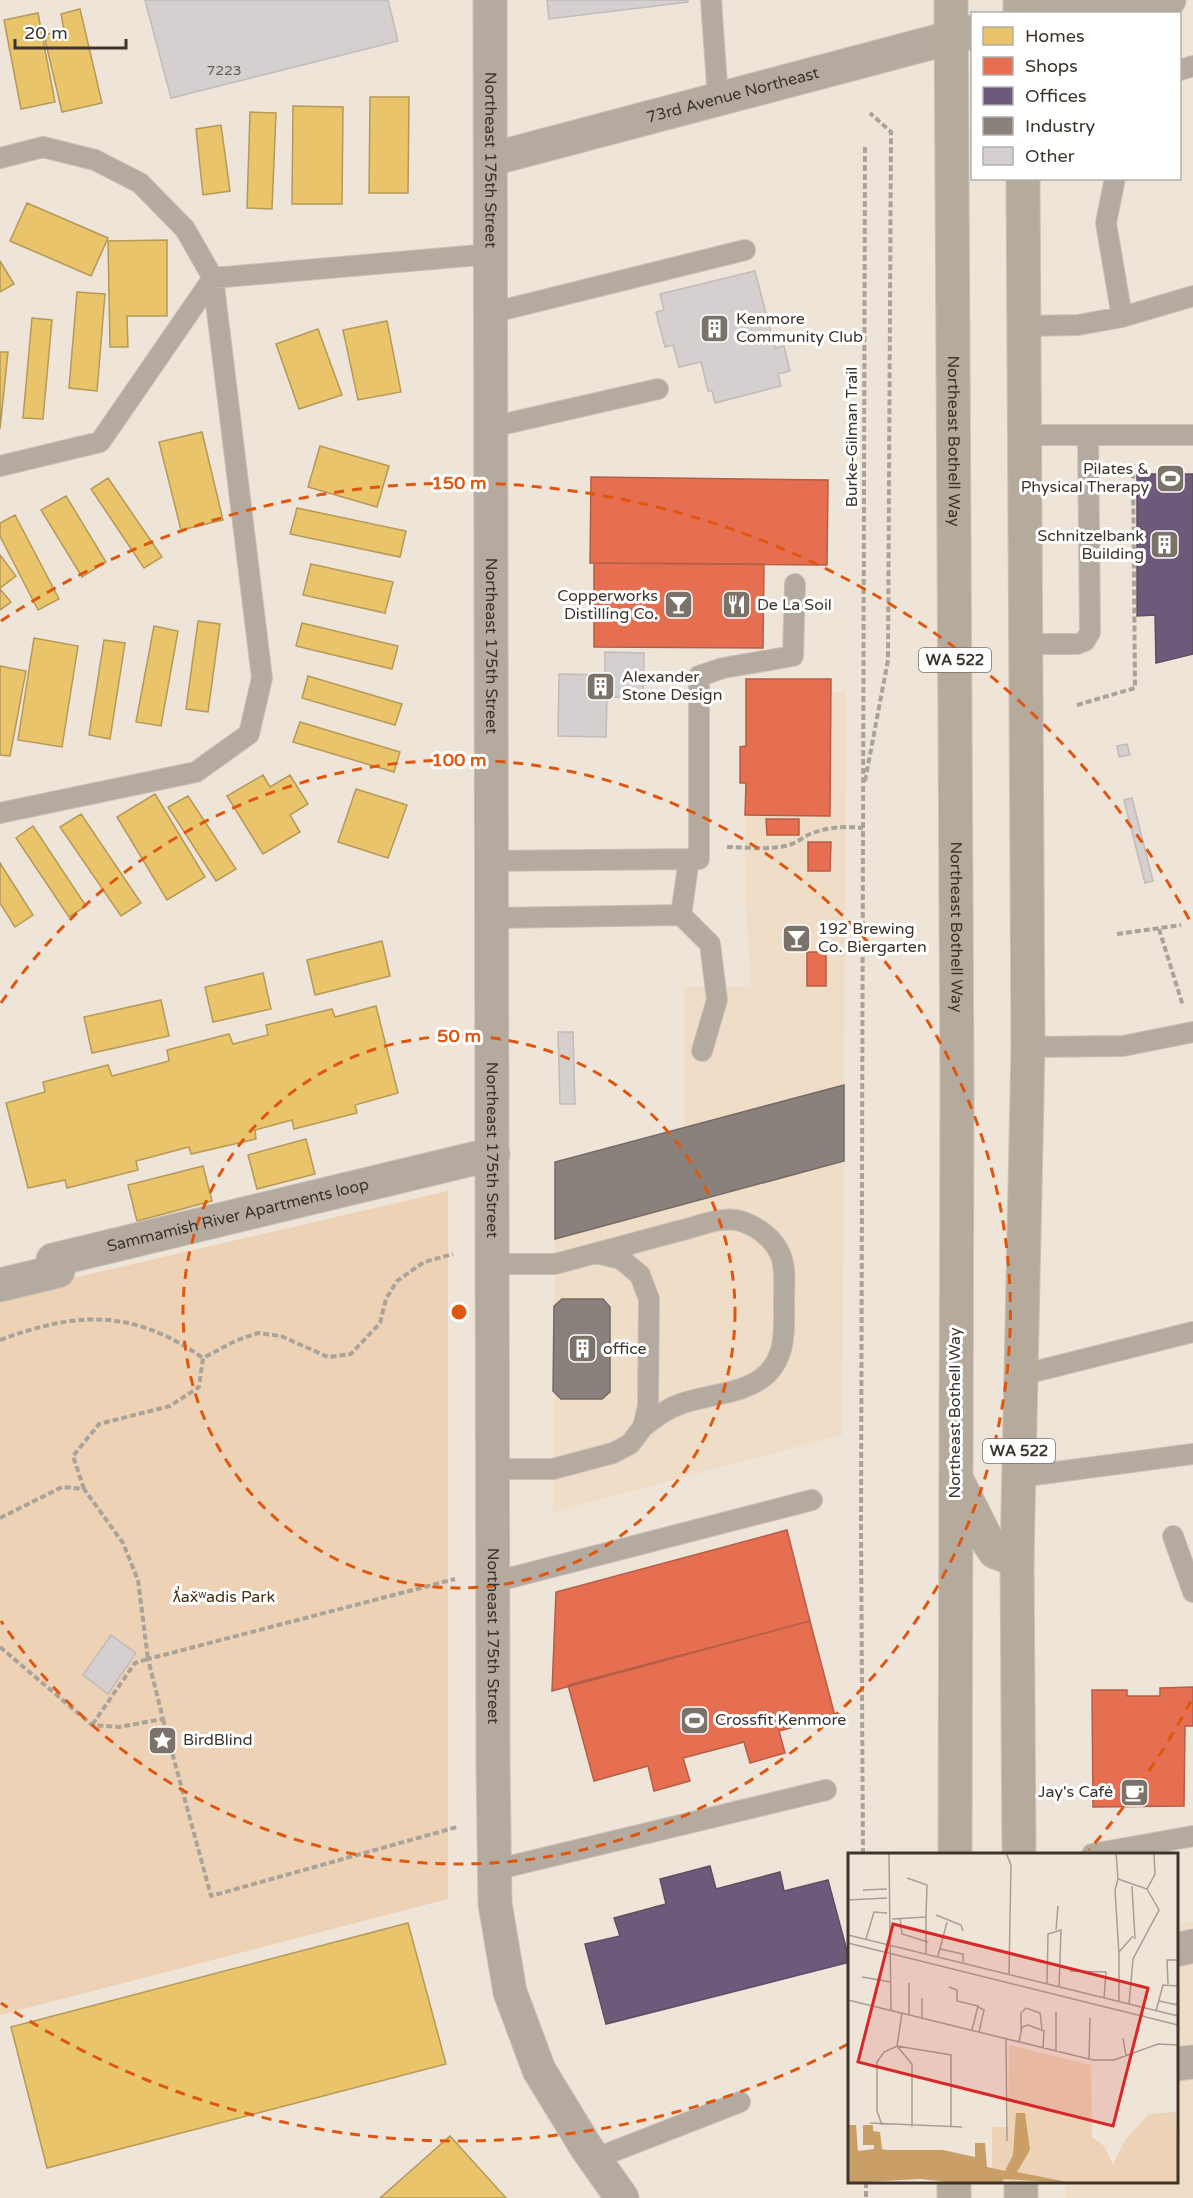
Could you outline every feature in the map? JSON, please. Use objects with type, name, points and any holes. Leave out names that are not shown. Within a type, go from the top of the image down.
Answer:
[{"type":"main road","name":"Northeast Bothell Way","points":[[951,0],[962,35],[955,1853]]},
{"type":"main road","name":"WA 522","points":[[1019,1853],[1017,1560],[1028,1047],[1023,180]]},
{"type":"main road","points":[[955,1475],[995,1552],[1017,1560]]},
{"type":"street","name":"Northeast 175th Street","points":[[490,0],[495,1904],[510,1992],[539,2070],[594,2159],[622,2198]]},
{"type":"street","points":[[1050,12],[1092,0],[1117,12]]},
{"type":"street","points":[[1123,12],[1169,0]]},
{"type":"street","name":"73rd Avenue Northeast","points":[[492,159],[962,35]]},
{"type":"street","name":"Sammamish River Apartments loop","points":[[0,1285],[58,1271],[53,1260],[493,1154]]},
{"type":"street","points":[[1178,1950],[1193,1946]]},
{"type":"street","points":[[1178,2064],[1193,2062]]},
{"type":"lane","points":[[711,0],[718,99]]},
{"type":"lane","points":[[0,158],[43,147],[95,160],[140,183],[185,229],[213,278],[262,678],[249,734],[196,772],[0,813]]},
{"type":"lane","points":[[1115,180],[1106,223],[1122,317]]},
{"type":"lane","points":[[491,313],[745,250]]},
{"type":"lane","points":[[213,278],[491,254]]},
{"type":"lane","points":[[0,466],[100,442],[213,278]]},
{"type":"lane","points":[[1023,326],[1078,325],[1122,317],[1192,299]]},
{"type":"lane","points":[[491,427],[658,390]]},
{"type":"lane","points":[[1024,435],[1193,435]]},
{"type":"lane","points":[[1026,644],[1077,644],[1085,641],[1090,632],[1088,435]]},
{"type":"lane","points":[[681,915],[694,853],[699,676],[723,668],[793,656],[795,584]]},
{"type":"lane","points":[[492,861],[694,853]]},
{"type":"lane","points":[[493,918],[681,915],[710,944],[717,1000],[702,1051]]},
{"type":"lane","points":[[1028,1047],[1123,1046],[1168,1039],[1193,1032]]},
{"type":"lane","points":[[493,1264],[555,1264],[714,1222],[735,1220],[754,1226],[770,1239],[780,1256],[784,1276],[783,1341],[777,1362],[756,1382],[675,1406],[657,1415],[630,1444],[613,1453],[553,1469],[494,1469]]},
{"type":"lane","points":[[596,1253],[621,1259],[640,1275],[649,1299],[648,1406],[644,1427]]},
{"type":"lane","points":[[1021,1375],[1193,1332]]},
{"type":"lane","points":[[1018,1477],[1193,1454]]},
{"type":"lane","points":[[494,1582],[812,1500]]},
{"type":"lane","points":[[1173,1536],[1193,1592]]},
{"type":"lane","points":[[494,1870],[826,1790]]},
{"type":"lane","points":[[1098,1853],[1193,1836]]},
{"type":"lane","points":[[594,2159],[740,2102]]},
{"type":"path","points":[[863,1853],[861,1539],[863,790],[888,660],[891,132],[870,112]]},
{"type":"path","points":[[891,132],[897,128]]},
{"type":"path","name":"Burke-Gilman Trail","points":[[863,790],[865,145]]},
{"type":"path","points":[[1077,705],[1135,688],[1133,457]]},
{"type":"path","points":[[694,853],[764,849],[792,844],[808,835],[829,828],[845,826],[863,828]]},
{"type":"path","points":[[1117,934],[1181,925]]},
{"type":"path","points":[[1159,929],[1185,1013]]},
{"type":"path","points":[[203,1358],[235,1341],[258,1333],[281,1336],[328,1357],[351,1354],[380,1323],[386,1299],[398,1281],[424,1262],[453,1254]]},
{"type":"path","points":[[0,1340],[34,1327],[69,1321],[105,1319],[139,1324],[186,1345],[203,1358]]},
{"type":"path","points":[[203,1358],[199,1387],[170,1406],[99,1424],[73,1456],[84,1490],[123,1543],[138,1580],[148,1659],[211,1896],[457,1827]]},
{"type":"path","points":[[0,1518],[62,1487],[84,1490]]},
{"type":"path","points":[[92,1725],[135,1663],[456,1579]]},
{"type":"path","points":[[0,1647],[92,1725],[119,1727],[163,1719]]},
{"type":"shaded area","points":[[831,692],[846,692],[844,1085],[684,1128],[684,987],[751,987],[745,888],[745,815],[830,816]]},
{"type":"shaded area","points":[[844,1161],[842,1435],[553,1512],[555,1239]]},
{"type":"shaded area","points":[[1193,1921],[1193,2198],[1066,2198],[1066,2183],[1178,2183],[1178,1926]]},
{"type":"green space","name":"ƛ̕ax̌ʷadis Park","points":[[448,1191],[448,1899],[0,2015],[0,1295]]},
{"type":"building: Homes","points":[[80,9],[102,103],[62,112],[44,35],[64,30],[61,14]]},
{"type":"building: Homes","points":[[38,13],[55,102],[21,109],[4,20]]},
{"type":"building: Homes","points":[[370,97],[409,97],[408,193],[369,193]]},
{"type":"building: Homes","points":[[293,106],[343,107],[342,204],[292,204]]},
{"type":"building: Homes","points":[[250,112],[276,113],[272,209],[247,208]]},
{"type":"building: Homes","points":[[221,125],[230,191],[203,195],[196,129]]},
{"type":"building: Homes","points":[[27,203],[108,238],[91,276],[10,241]]},
{"type":"building: Homes","points":[[167,240],[167,316],[127,316],[128,347],[110,347],[108,241]]},
{"type":"building: Homes","points":[[0,261],[14,284],[0,292]]},
{"type":"building: Homes","points":[[77,292],[105,294],[97,391],[69,388]]},
{"type":"building: Homes","points":[[32,318],[52,320],[43,419],[23,418]]},
{"type":"building: Homes","points":[[387,321],[401,392],[358,400],[343,330]]},
{"type":"building: Homes","points":[[318,329],[342,395],[299,409],[276,344]]},
{"type":"building: Homes","points":[[0,352],[8,352],[0,429]]},
{"type":"building: Homes","points":[[202,432],[223,520],[181,530],[159,442]]},
{"type":"building: Homes","points":[[320,446],[389,466],[377,507],[308,487]]},
{"type":"building: Homes","points":[[108,478],[162,557],[144,568],[91,489]]},
{"type":"building: Homes","points":[[66,496],[106,562],[82,577],[41,510]]},
{"type":"building: Homes","points":[[297,508],[406,531],[400,557],[290,534]]},
{"type":"building: Homes","points":[[15,515],[59,599],[38,610],[0,536],[0,523]]},
{"type":"building: Homes","points":[[0,555],[16,576],[0,588]]},
{"type":"building: Homes","points":[[311,564],[393,582],[385,613],[303,595]]},
{"type":"building: Homes","points":[[0,589],[11,602],[0,610]]},
{"type":"building: Homes","points":[[198,621],[220,624],[208,712],[186,709]]},
{"type":"building: Homes","points":[[302,623],[398,646],[392,669],[296,646]]},
{"type":"building: Homes","points":[[154,626],[178,631],[161,726],[136,722]]},
{"type":"building: Homes","points":[[34,638],[78,646],[62,747],[18,740]]},
{"type":"building: Homes","points":[[104,640],[125,643],[110,739],[89,735]]},
{"type":"building: Homes","points":[[0,666],[26,671],[10,756],[0,755]]},
{"type":"building: Homes","points":[[308,676],[402,704],[395,725],[302,698]]},
{"type":"building: Homes","points":[[300,722],[400,752],[394,772],[293,742]]},
{"type":"building: Homes","points":[[263,775],[270,787],[290,775],[308,804],[290,815],[300,832],[263,854],[227,796]]},
{"type":"building: Homes","points":[[356,789],[407,805],[388,858],[338,842]]},
{"type":"building: Homes","points":[[155,794],[205,877],[167,900],[117,817]]},
{"type":"building: Homes","points":[[188,796],[236,869],[216,881],[168,807]]},
{"type":"building: Homes","points":[[81,814],[141,903],[121,916],[60,827]]},
{"type":"building: Homes","points":[[33,826],[86,906],[69,917],[16,838]]},
{"type":"building: Homes","points":[[0,863],[33,915],[15,927],[0,903]]},
{"type":"building: Homes","points":[[382,941],[390,976],[315,995],[307,960]]},
{"type":"building: Homes","points":[[263,973],[271,1009],[213,1022],[205,987]]},
{"type":"building: Homes","points":[[161,1000],[169,1036],[92,1053],[84,1017]]},
{"type":"building: Homes","points":[[376,1006],[398,1093],[355,1105],[357,1113],[294,1129],[292,1120],[255,1130],[256,1139],[191,1154],[189,1147],[136,1161],[138,1170],[67,1188],[65,1180],[28,1188],[6,1103],[45,1092],[43,1082],[108,1065],[112,1076],[169,1061],[167,1050],[229,1034],[233,1044],[268,1035],[266,1025],[332,1009],[335,1017]]},
{"type":"building: Homes","points":[[306,1139],[315,1174],[257,1189],[248,1155]]},
{"type":"building: Homes","points":[[203,1166],[212,1201],[137,1221],[128,1185]]},
{"type":"building: Homes","points":[[408,1923],[446,2064],[47,2168],[11,2027]]},
{"type":"building: Homes","points":[[450,2136],[506,2198],[380,2198]]},
{"type":"building: Shops","points":[[591,477],[828,480],[827,565],[590,563]]},
{"type":"building: Shops","name":"Copperworks Distilling Co.","points":[[594,563],[764,564],[763,648],[594,647]]},
{"type":"building: Shops","points":[[746,679],[831,679],[830,816],[745,815],[746,783],[740,783],[740,747],[746,746]]},
{"type":"building: Shops","points":[[766,819],[799,819],[799,835],[767,835]]},
{"type":"building: Shops","points":[[808,842],[831,842],[830,871],[808,871]]},
{"type":"building: Shops","points":[[807,952],[826,952],[826,986],[807,986]]},
{"type":"building: Shops","points":[[787,1530],[810,1621],[552,1691],[556,1592]]},
{"type":"building: Shops","points":[[810,1621],[835,1716],[779,1731],[785,1753],[750,1763],[744,1742],[683,1758],[690,1781],[654,1791],[648,1766],[594,1781],[568,1685]]},
{"type":"building: Shops","points":[[1193,1687],[1193,1726],[1185,1726],[1184,1806],[1093,1807],[1092,1690],[1127,1690],[1127,1696],[1160,1696],[1160,1688]]},
{"type":"building: Offices","name":"Schnitzelbank Building","points":[[1137,474],[1193,474],[1193,654],[1156,663],[1155,615],[1137,616]]},
{"type":"building: Offices","points":[[710,1866],[716,1889],[780,1872],[784,1891],[828,1880],[848,1955],[848,1963],[606,2024],[585,1944],[620,1936],[614,1918],[666,1904],[660,1879]]},
{"type":"building: Industry","points":[[844,1085],[844,1161],[555,1239],[555,1162]]},
{"type":"building: Industry","name":"office","points":[[562,1299],[603,1299],[610,1307],[610,1392],[602,1399],[561,1399],[553,1391],[554,1306]]},
{"type":"building: Other","points":[[145,0],[388,0],[398,41],[171,98]]},
{"type":"building: Other","points":[[547,0],[688,0],[688,2],[549,19]]},
{"type":"building: Other","name":"Kenmore Community Club","points":[[755,271],[775,348],[784,346],[790,371],[778,374],[781,386],[715,403],[712,391],[708,391],[701,362],[679,367],[673,345],[665,347],[656,312],[664,310],[660,294]]},
{"type":"building: Other","name":"Alexander Stone Design","points":[[605,652],[644,653],[643,698],[607,697],[606,737],[558,736],[559,674],[605,675]]},
{"type":"building: Other","points":[[1127,744],[1130,755],[1119,757],[1117,746]]},
{"type":"building: Other","points":[[1132,798],[1153,881],[1145,883],[1124,800]]},
{"type":"building: Other","points":[[558,1032],[573,1032],[575,1104],[560,1104]]},
{"type":"building: Other","points":[[111,1635],[136,1653],[108,1694],[83,1675]]},
{"type":"place","name":"Kenmore Community Club","points":[[715,328]]},
{"type":"place","name":"Pilates & Physical Therapy","points":[[1170,478]]},
{"type":"place","name":"Schnitzelbank Building","points":[[1165,545]]},
{"type":"place","name":"Copperworks Distilling Co.","points":[[679,605]]},
{"type":"place","name":"De La Soil","points":[[736,605]]},
{"type":"place","name":"Alexander Stone Design","points":[[601,686]]},
{"type":"place","name":"192 Brewing Co. Biergarten","points":[[797,938]]},
{"type":"place","name":"office","points":[[582,1349]]},
{"type":"place","name":"Crossfit Kenmore","points":[[694,1720]]},
{"type":"place","name":"BirdBlind","points":[[162,1740]]},
{"type":"place","name":"Jay's Café","points":[[1134,1792]]}]
